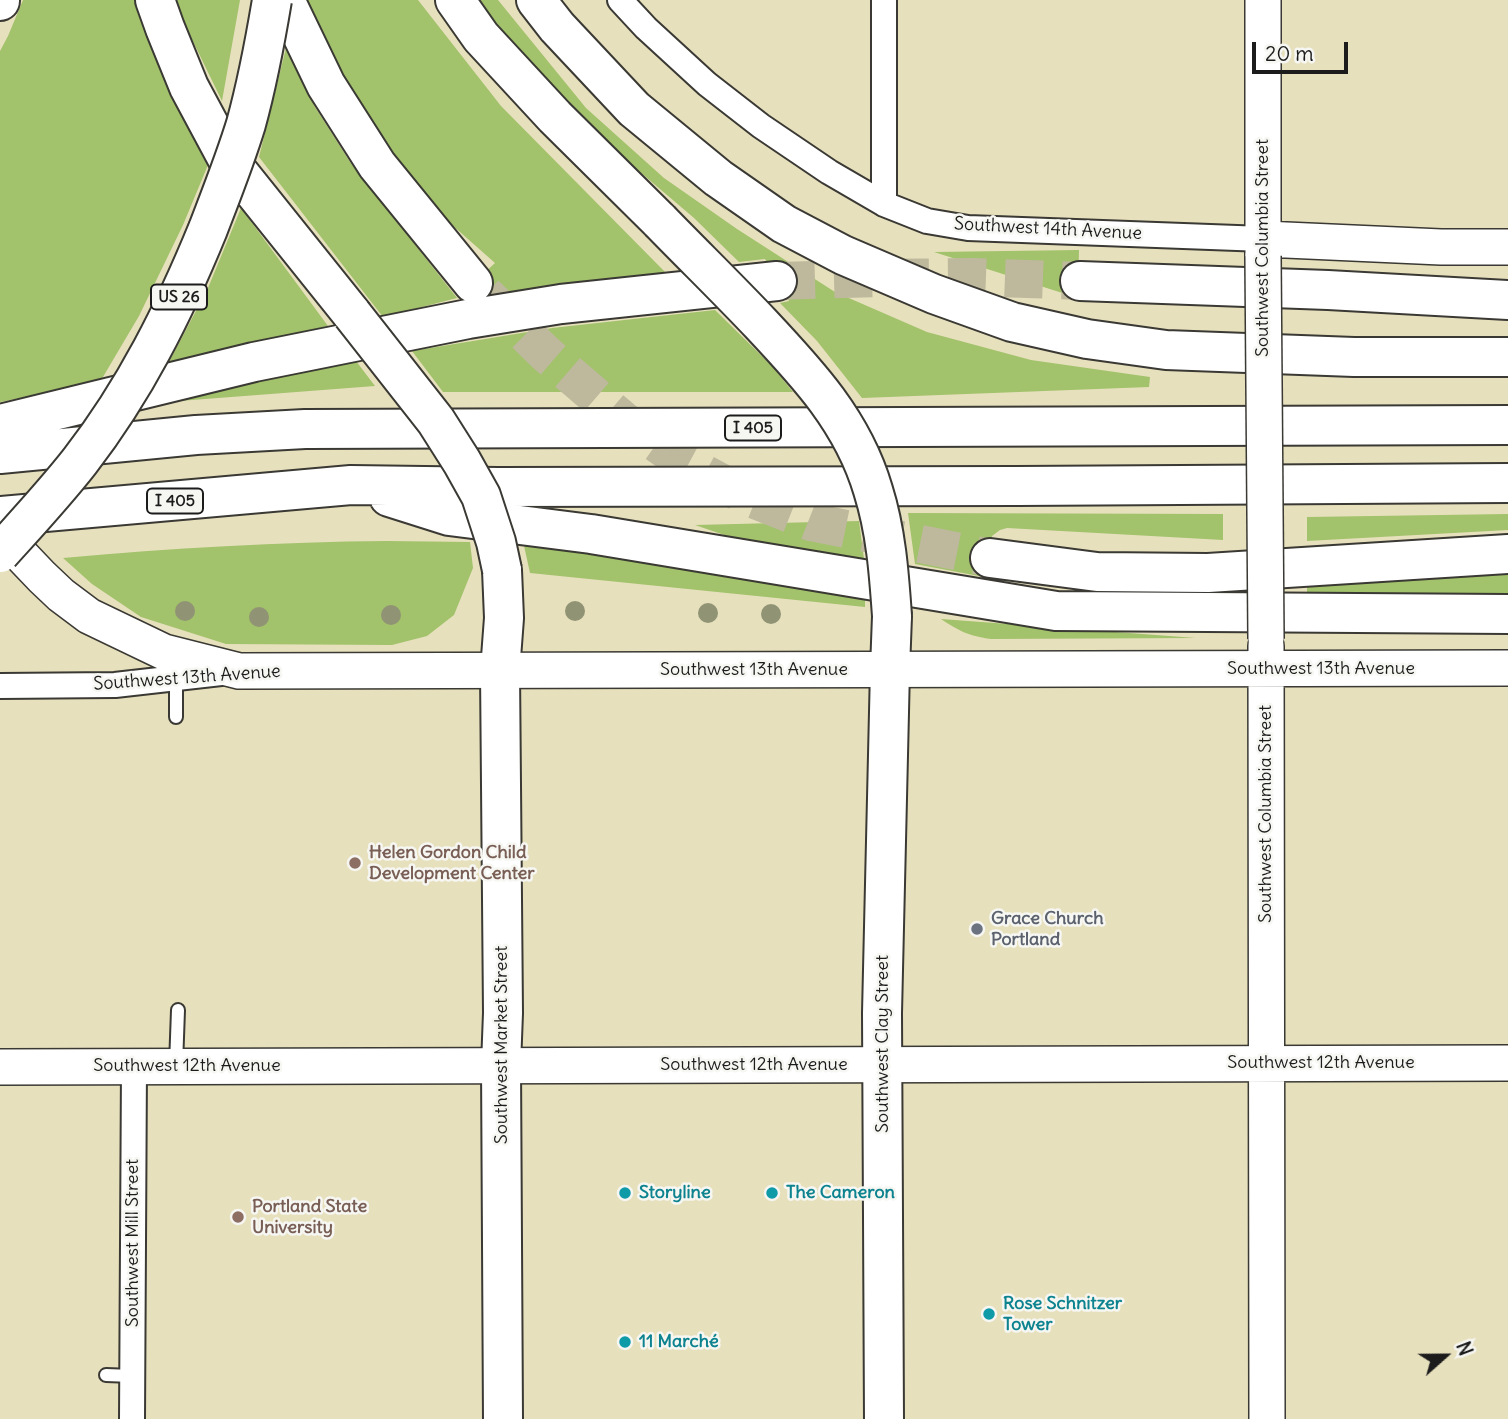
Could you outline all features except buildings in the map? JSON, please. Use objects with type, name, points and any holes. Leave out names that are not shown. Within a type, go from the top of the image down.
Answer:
[{"type":"main road","name":"Southwest Market Street","points":[[155,0],[190,87],[228,158],[436,421],[481,496],[496,542],[502,570],[504,618],[500,671],[503,1419]]},
{"type":"main road","name":"US 26","points":[[0,552],[96,438],[149,357],[186,282],[246,125],[262,60],[272,0]]},
{"type":"main road","points":[[285,0],[326,85],[377,165],[473,283]]},
{"type":"main road","name":"Southwest Clay Street","points":[[455,0],[481,37],[555,117],[807,373],[834,409],[856,446],[873,487],[885,533],[892,616],[882,1000],[884,1419]]},
{"type":"main road","points":[[536,0],[557,27],[634,108],[718,178],[784,223],[843,255],[934,294],[1012,322],[1087,339],[1166,350],[1354,357],[1508,357]]},
{"type":"main road","name":"Southwest Columbia Street","points":[[1263,0],[1267,1419]]},
{"type":"main road","name":"Southwest 14th Avenue","points":[[1264,248],[1508,247]]},
{"type":"main road","points":[[0,424],[254,362],[468,319],[561,304],[777,281]]},
{"type":"main road","points":[[1080,281],[1508,300]]},
{"type":"main road","name":"I 405","points":[[0,454],[196,435],[305,429],[1508,425]]},
{"type":"main road","name":"I 405","points":[[0,516],[351,485],[498,487],[1508,483]]},
{"type":"main road","points":[[351,485],[449,516],[591,534],[1056,611],[1508,614]]},
{"type":"main road","points":[[0,533],[61,595],[89,616],[164,652],[239,671]]},
{"type":"main road","points":[[990,558],[1097,572],[1208,573],[1508,554]]},
{"type":"main road","name":"Southwest 13th Avenue","points":[[239,671],[890,670],[1266,654],[1508,668]]},
{"type":"main road","name":"Southwest 12th Avenue","points":[[0,1067],[1508,1063]]},
{"type":"street","name":"Southwest 14th Avenue","points":[[620,0],[646,29],[707,84],[761,126],[884,204],[927,221],[968,228],[1264,248]]},
{"type":"street","points":[[884,0],[884,204]]},
{"type":"street","name":"Southwest 13th Avenue","points":[[0,686],[115,685],[239,671]]},
{"type":"street","name":"Southwest Mill Street","points":[[132,1419],[134,1066]]},
{"type":"lane","points":[[176,678],[176,717]]},
{"type":"lane","points":[[176,1066],[178,1010]]},
{"type":"lane","points":[[106,1376],[132,1376]]},
{"type":"green space","points":[[23,0],[141,0],[165,78],[208,165],[183,225],[139,316],[100,382],[0,402],[0,51]]},
{"type":"green space","points":[[175,0],[240,0],[222,101],[185,25]]},
{"type":"green space","points":[[295,0],[418,0],[501,106],[667,274],[457,298],[495,263],[425,201],[366,128]]},
{"type":"green space","points":[[480,0],[498,0],[586,108],[664,178],[835,292],[927,332],[1031,360],[1150,377],[1149,387],[862,398],[817,341],[780,303],[789,301],[765,259],[739,262],[694,218],[613,149],[506,38]]},
{"type":"green space","points":[[286,48],[315,107],[350,162],[457,298],[383,317],[259,157]]},
{"type":"green space","points":[[241,208],[328,326],[168,364],[208,288]]},
{"type":"green space","points":[[1079,250],[1078,298],[934,252]]},
{"type":"green space","points":[[715,310],[772,366],[793,392],[443,392],[412,351],[552,328]]},
{"type":"green space","points":[[356,361],[375,386],[166,402]]},
{"type":"green space","points":[[908,513],[1223,514],[1223,540],[1007,528],[992,536],[984,577],[915,564]]},
{"type":"green space","points":[[1508,514],[1508,530],[1307,541],[1307,517]]},
{"type":"green space","points":[[859,521],[864,559],[773,548],[695,525]]},
{"type":"green space","points":[[387,541],[470,542],[473,568],[454,615],[427,636],[392,645],[226,644],[141,617],[92,584],[63,558],[225,546]]},
{"type":"green space","points":[[523,541],[865,596],[865,607],[530,573]]},
{"type":"green space","points":[[1508,569],[1508,598],[1307,596],[1307,586]]},
{"type":"green space","points":[[941,619],[1196,638],[991,639],[964,632]]},
{"type":"tunnel","points":[[777,281],[975,277],[1080,281]]},
{"type":"tunnel","points":[[485,294],[545,353],[623,420],[683,462],[750,498],[811,522],[990,558]]},
{"type":"place","name":"Helen Gordon Child Development Center","points":[[355,863]]},
{"type":"place","name":"Grace Church Portland","points":[[977,929]]},
{"type":"place","name":"Storyline","points":[[625,1193]]},
{"type":"place","name":"The Cameron","points":[[772,1193]]},
{"type":"place","name":"Portland State University","points":[[238,1217]]},
{"type":"place","name":"Rose Schnitzer Tower","points":[[989,1314]]},
{"type":"place","name":"11 Marché","points":[[625,1342]]}]
